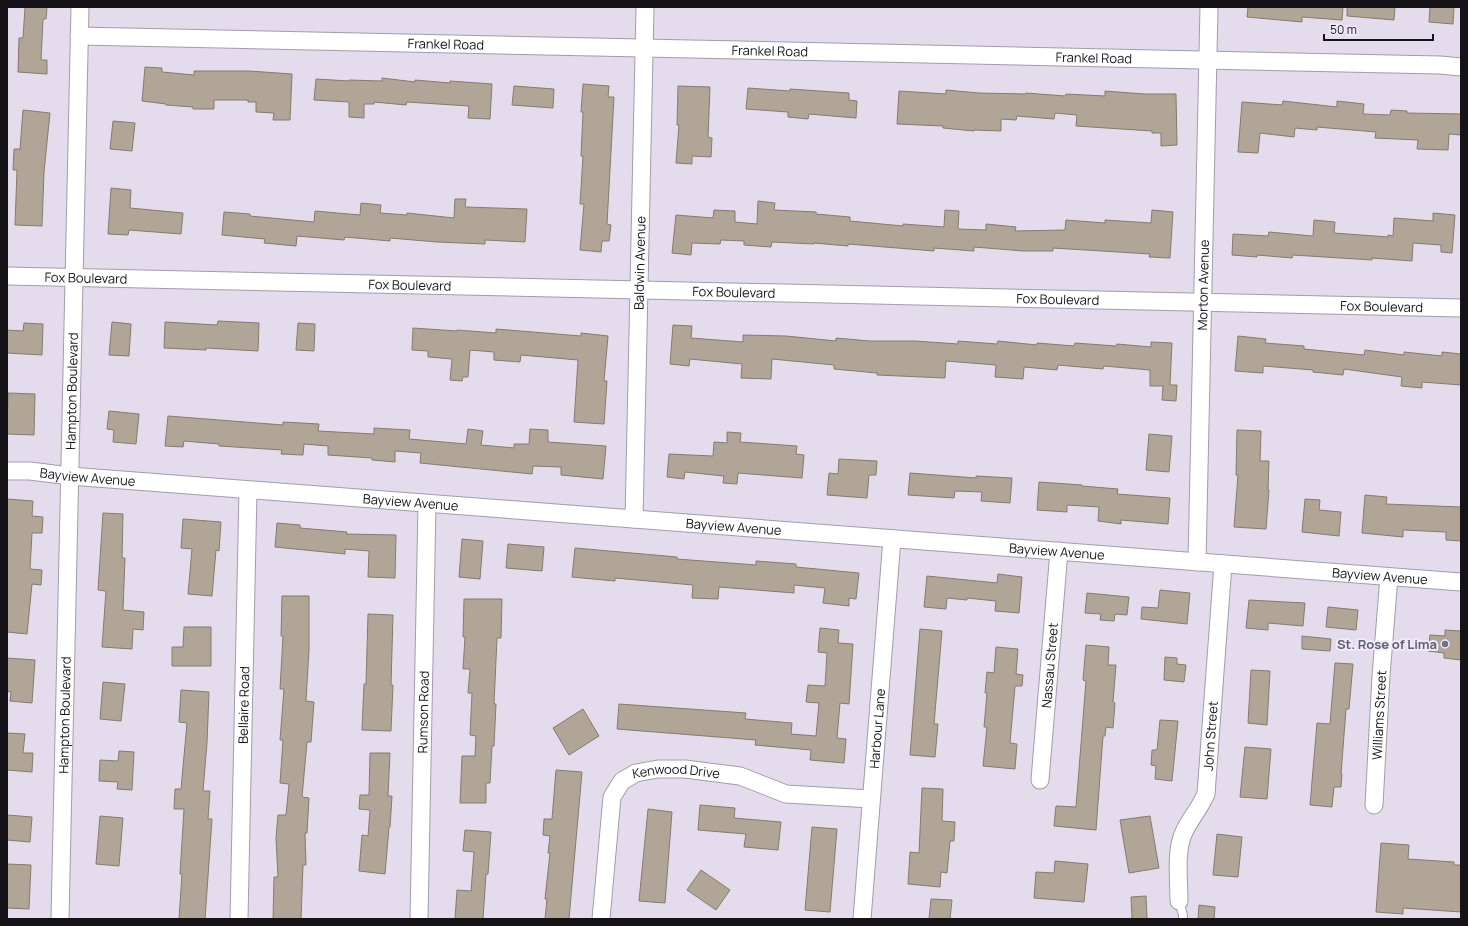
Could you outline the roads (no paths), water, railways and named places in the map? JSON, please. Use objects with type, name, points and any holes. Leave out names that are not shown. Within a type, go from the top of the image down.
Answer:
[{"type":"street","name":"Hampton Boulevard","points":[[60,919],[80,7]]},
{"type":"street","name":"Baldwin Avenue","points":[[634,519],[645,7]]},
{"type":"street","name":"Morton Avenue","points":[[1198,562],[1210,7]]},
{"type":"street","name":"Frankel Road","points":[[79,36],[1209,60],[1461,67]]},
{"type":"street","name":"Fox Boulevard","points":[[7,276],[1461,308]]},
{"type":"street","name":"Bayview Avenue","points":[[7,471],[1461,582]]},
{"type":"street","name":"Bellaire Road","points":[[239,919],[248,490]]},
{"type":"street","name":"Rumson Road","points":[[419,919],[427,504]]},
{"type":"street","name":"Harbour Lane","points":[[862,919],[892,539]]},
{"type":"street","name":"Nassau Street","points":[[1040,780],[1059,551]]},
{"type":"street","name":"John Street","points":[[1180,901],[1179,859],[1181,839],[1206,794],[1223,564]]},
{"type":"street","name":"Williams Street","points":[[1374,805],[1381,676],[1390,577]]},
{"type":"street","name":"Kenwood Drive","points":[[601,919],[612,797],[622,781],[636,773],[658,768],[685,769],[740,776],[786,794],[871,799]]},
{"type":"lane","points":[[1180,901],[1183,919]]},
{"type":"place","name":"St. Rose of Lima","points":[[1445,644]]}]
